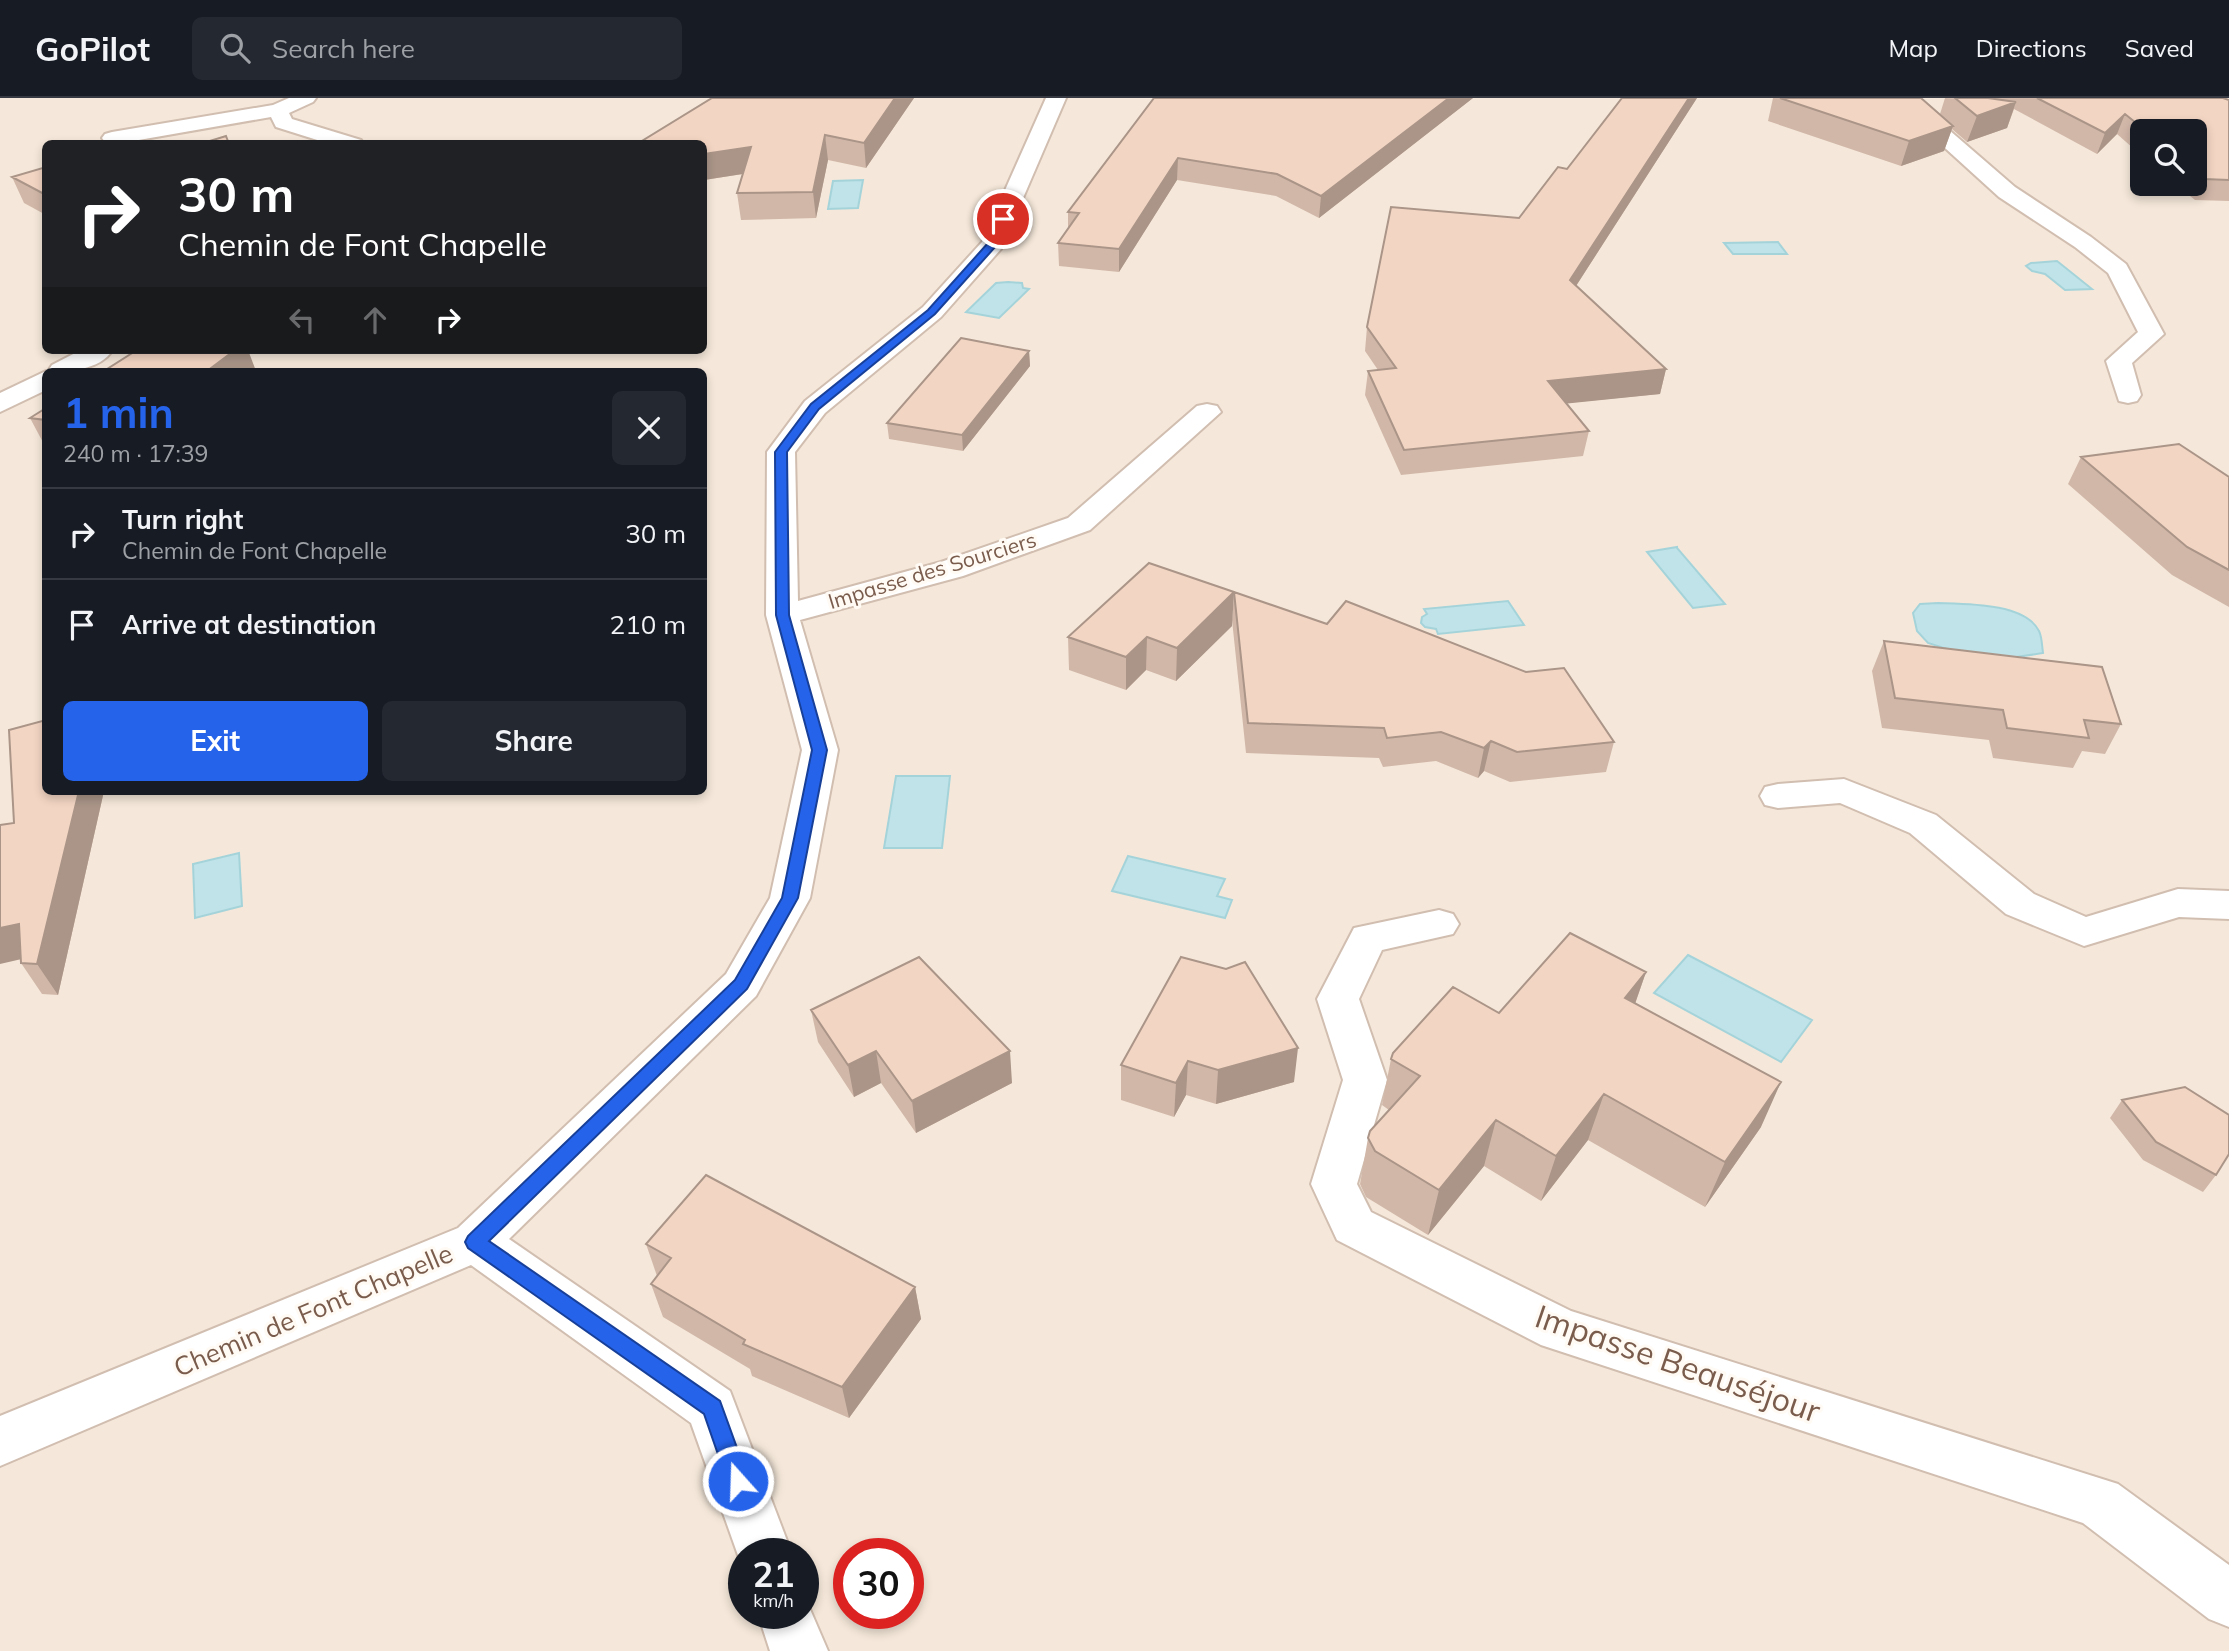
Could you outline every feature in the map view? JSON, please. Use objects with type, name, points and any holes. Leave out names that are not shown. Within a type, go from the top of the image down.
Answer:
[{"type":"street","points":[[112,138],[278,110],[306,98]]},
{"type":"street","name":"Chemin de Font Chapelle","points":[[0,1441],[475,1242],[741,985],[790,898],[820,750],[782,615],[781,452],[815,407],[932,312],[993,244],[1056,98]]},
{"type":"street","points":[[1900,98],[2007,192],[2083,242],[2118,269],[2151,334],[2119,361],[2128,395]]},
{"type":"street","points":[[278,110],[283,123],[340,140]]},
{"type":"street","points":[[67,368],[93,354]]},
{"type":"street","points":[[0,404],[42,381]]},
{"type":"street","name":"Impasse des Sourciers","points":[[782,615],[952,569],[1079,524],[1207,412]]},
{"type":"street","points":[[1778,796],[1844,791],[1923,824],[2020,904],[2084,932],[2178,902],[2229,905]]},
{"type":"street","name":"Impasse Beauséjour","points":[[1439,924],[1368,938],[1338,999],[1364,1080],[1334,1184],[1354,1226],[1559,1329],[2099,1502],[2229,1599]]},
{"type":"street","points":[[475,1242],[712,1408],[758,1538]]},
{"type":"street","points":[[791,1629],[799,1651]]},
{"type":"shaded area","points":[[0,98],[2229,98],[2229,1651],[0,1651]]},
{"type":"water","points":[[863,180],[858,208],[828,209],[833,181]]},
{"type":"water","points":[[1778,242],[1787,254],[1733,254],[1724,243]]},
{"type":"water","points":[[2057,261],[2092,289],[2065,290],[2045,274],[2032,271],[2026,266],[2031,263]]},
{"type":"water","points":[[996,283],[1022,283],[1023,288],[1029,289],[999,318],[966,312]]},
{"type":"water","points":[[1677,547],[1725,604],[1693,608],[1647,552]]},
{"type":"water","points":[[1508,601],[1524,625],[1438,634],[1436,629],[1425,627],[1421,623],[1422,617],[1427,614],[1424,609]]},
{"type":"water","points":[[1920,604],[1994,607],[2021,615],[2039,631],[2043,653],[2010,658],[1956,652],[1928,643],[1917,631],[1913,613]]},
{"type":"water","points":[[896,776],[950,776],[942,848],[884,848]]},
{"type":"water","points":[[239,853],[242,906],[195,918],[193,864]]},
{"type":"water","points":[[1128,856],[1225,879],[1217,896],[1232,900],[1225,918],[1112,891]]},
{"type":"water","points":[[1688,955],[1812,1020],[1781,1062],[1654,993]]},
{"type":"building","points":[[712,98],[895,98],[864,143],[825,135],[813,192],[737,193],[751,147],[707,154],[707,140],[644,140]]},
{"type":"building","points":[[1154,98],[1449,98],[1321,196],[1277,174],[1178,158],[1119,249],[1058,243],[1079,213],[1068,212]]},
{"type":"building","points":[[1622,98],[1689,98],[1570,280],[1666,369],[1548,381],[1589,431],[1404,450],[1368,371],[1396,368],[1367,327],[1391,207],[1519,218],[1558,167],[1567,169]]},
{"type":"building","points":[[1780,98],[1921,98],[1953,126],[1909,141]]},
{"type":"building","points":[[1955,98],[1988,98],[2016,102],[1977,116]]},
{"type":"building","points":[[2037,98],[2229,100],[2229,180],[2207,179],[2207,119],[2131,119],[2125,114],[2105,133]]},
{"type":"building","points":[[42,168],[42,193],[12,177]]},
{"type":"building","points":[[961,338],[1029,351],[962,435],[887,423]]},
{"type":"building","points":[[131,354],[230,354],[211,368],[109,368]]},
{"type":"building","points":[[42,410],[42,420],[30,418]]},
{"type":"building","points":[[2179,444],[2229,477],[2229,570],[2187,547],[2081,457]]},
{"type":"building","points":[[1149,563],[1234,592],[1177,648],[1147,637],[1126,657],[1068,637]]},
{"type":"building","points":[[1234,592],[1327,624],[1346,601],[1526,672],[1564,668],[1614,742],[1517,752],[1491,741],[1484,748],[1441,732],[1387,738],[1384,728],[1248,723]]},
{"type":"building","points":[[1884,641],[2102,667],[2121,724],[2084,720],[2089,738],[2007,728],[2003,710],[1895,698]]},
{"type":"building","points":[[42,721],[42,795],[78,795],[37,964],[21,963],[19,924],[0,928],[0,825],[14,823],[9,730]]},
{"type":"building","points":[[1570,933],[1646,972],[1625,998],[1781,1082],[1725,1162],[1604,1094],[1556,1156],[1496,1120],[1439,1190],[1375,1151],[1368,1138],[1370,1131],[1420,1076],[1391,1059],[1393,1053],[1453,987],[1499,1013]]},
{"type":"building","points":[[919,957],[1010,1051],[912,1101],[876,1051],[848,1065],[811,1010]]},
{"type":"building","points":[[1181,957],[1226,969],[1245,962],[1298,1048],[1218,1070],[1188,1061],[1176,1083],[1121,1065]]},
{"type":"building","points":[[2185,1087],[2229,1115],[2229,1154],[2216,1175],[2156,1142],[2122,1100]]},
{"type":"building","points":[[706,1175],[915,1287],[842,1387],[743,1344],[745,1340],[651,1284],[671,1258],[646,1244]]},
{"type":"route","points":[[738,1481],[712,1408],[475,1242],[741,985],[790,898],[820,750],[782,615],[781,452],[815,407],[932,312],[993,244],[1003,219]]}]
